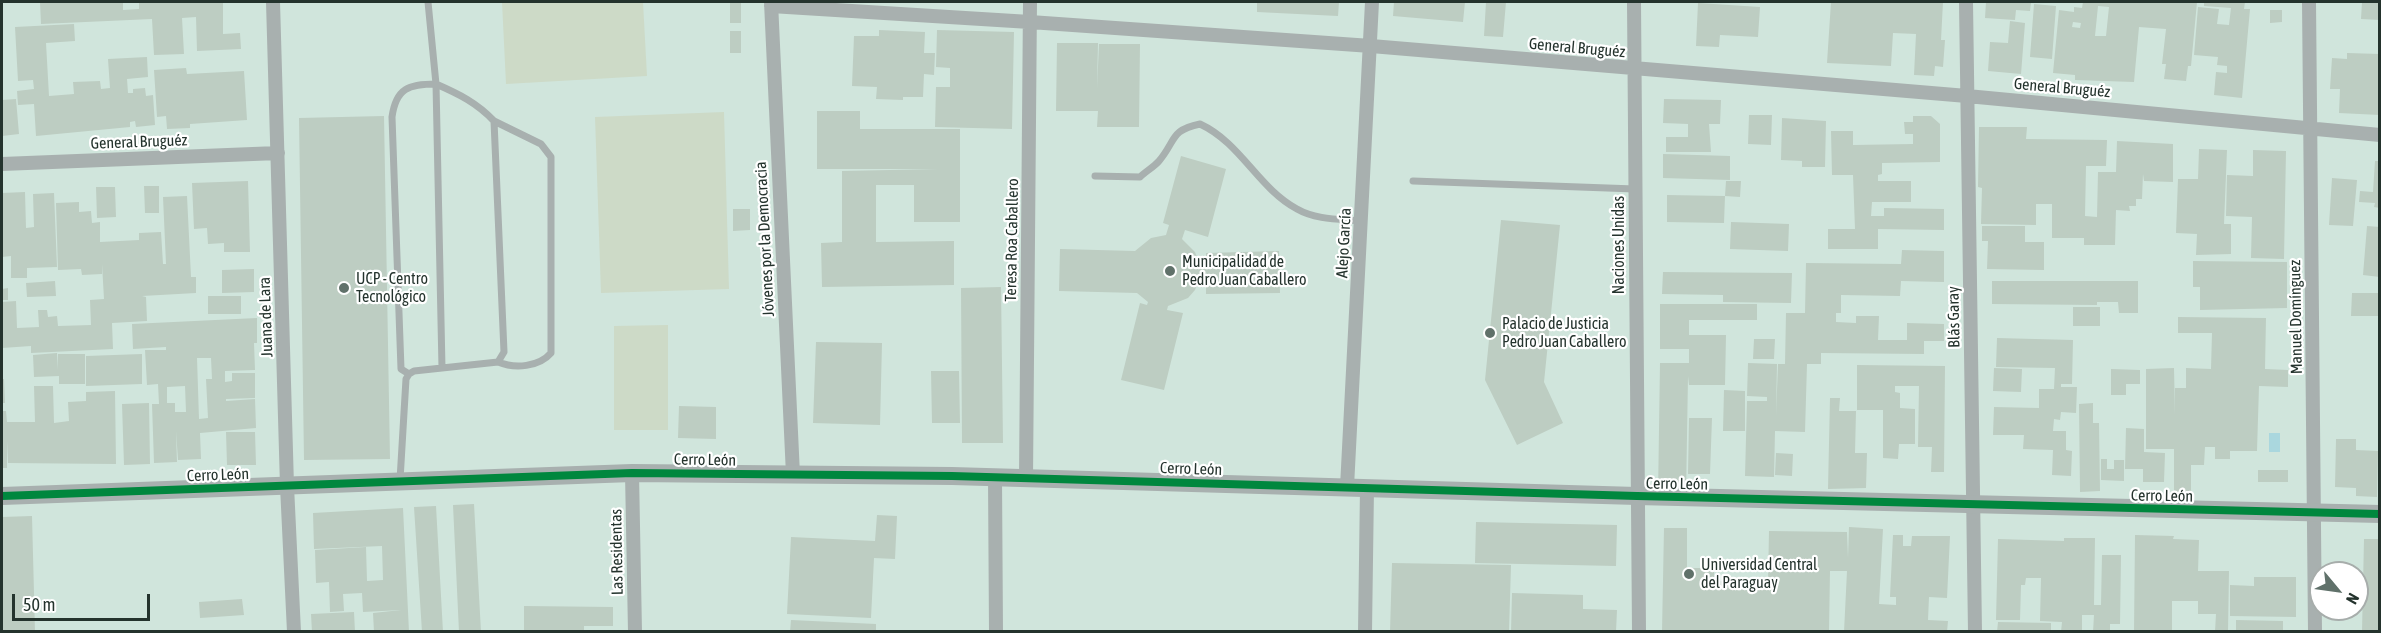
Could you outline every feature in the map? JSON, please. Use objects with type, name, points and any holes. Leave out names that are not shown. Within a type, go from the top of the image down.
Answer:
[{"type":"street","name":"Juana de Lara","points":[[273,2],[287,486],[294,632]]},
{"type":"street","name":"Teresa Roa Caballero","points":[[1026,478],[1030,2]]},
{"type":"street","name":"Alejo García","points":[[1347,487],[1372,2]]},
{"type":"street","name":"Naciones Unidas","points":[[1634,2],[1639,632]]},
{"type":"street","name":"Blás Garay","points":[[1966,2],[1975,632]]},
{"type":"street","name":"Manuel Domínguez","points":[[2309,2],[2315,632]]},
{"type":"street","name":"General Bruguéz","points":[[771,4],[1371,46],[1634,70],[1966,96],[2379,135]]},
{"type":"street","name":"Jóvenes por la Democracia","points":[[771,4],[793,475]]},
{"type":"street","name":"General Bruguéz","points":[[2,164],[278,153]]},
{"type":"street","name":"Cerro León","points":[[2,496],[632,473],[1026,478],[2379,514]]},
{"type":"street","name":"Las Residentas","points":[[632,473],[634,632]]},
{"type":"street","points":[[995,478],[996,632]]},
{"type":"street","points":[[1365,632],[1367,488]]},
{"type":"lane","points":[[428,2],[436,84],[442,368]]},
{"type":"lane","points":[[400,482],[406,379],[409,374],[414,371],[498,362],[510,367],[543,362],[552,353],[551,157],[541,144],[494,121],[481,108],[460,94],[436,84],[417,84],[403,90],[394,106],[392,117],[401,369],[409,374]]},
{"type":"lane","points":[[494,121],[504,352],[498,362]]},
{"type":"lane","points":[[1095,176],[1140,177],[1159,160],[1183,128],[1200,124],[1224,138],[1274,194],[1299,210],[1325,218],[1361,221]]},
{"type":"lane","points":[[1413,181],[1635,189]]},
{"type":"green space","points":[[502,2],[643,2],[647,76],[506,84]]},
{"type":"green space","points":[[724,112],[729,289],[601,293],[595,117]]},
{"type":"green space","points":[[668,325],[668,430],[614,430],[614,326]]},
{"type":"water","points":[[2269,433],[2280,433],[2280,452],[2269,452]]},
{"type":"building","points":[[40,2],[123,2],[123,10],[139,9],[139,2],[223,2],[223,34],[240,33],[241,49],[197,51],[196,17],[182,18],[184,54],[154,55],[152,19],[41,24]]},
{"type":"building","points":[[730,2],[741,2],[741,23],[730,23]]},
{"type":"building","points":[[1257,2],[1339,2],[1338,16],[1257,12]]},
{"type":"building","points":[[1394,2],[1465,2],[1463,22],[1393,16]]},
{"type":"building","points":[[1486,2],[1506,2],[1503,37],[1484,36]]},
{"type":"building","points":[[1831,2],[1943,2],[1941,40],[1945,40],[1943,67],[1935,66],[1934,76],[1914,75],[1916,34],[1893,33],[1891,66],[1827,63]]},
{"type":"building","points":[[1986,2],[2031,2],[2030,11],[2016,10],[2015,20],[1985,18]]},
{"type":"building","points":[[2083,2],[2197,2],[2191,66],[2188,66],[2186,81],[2164,79],[2166,64],[2162,64],[2166,29],[2139,27],[2134,82],[2075,80],[2075,75],[2053,73],[2059,10],[2074,12],[2074,7],[2082,8]],"holes":[[[2098,6],[2109,7],[2106,36],[2095,36]],[[2073,22],[2081,23],[2080,28],[2072,27]]]},
{"type":"building","points":[[2204,2],[2245,2],[2244,9],[2250,9],[2242,98],[2214,95],[2216,72],[2227,73],[2227,66],[2217,65],[2218,57],[2194,55],[2198,7],[2219,9],[2217,24],[2229,25],[2231,8],[2204,6]]},
{"type":"building","points":[[2362,2],[2380,2],[2380,20],[2361,19]]},
{"type":"building","points":[[1698,3],[1760,7],[1758,37],[1720,35],[1719,47],[1696,46]]},
{"type":"building","points":[[2034,4],[2056,6],[2052,59],[2030,57]]},
{"type":"building","points":[[2270,10],[2282,10],[2282,22],[2270,23]]},
{"type":"building","points":[[2010,21],[2025,23],[2021,74],[1988,71],[1990,42],[2008,43]]},
{"type":"building","points":[[74,24],[75,41],[46,43],[49,96],[74,94],[73,82],[100,81],[101,89],[110,88],[108,59],[147,57],[148,77],[127,79],[128,93],[133,93],[133,89],[145,88],[146,96],[153,95],[155,125],[136,127],[135,121],[130,122],[130,127],[36,136],[34,104],[18,105],[17,91],[34,89],[33,80],[18,81],[15,27]]},
{"type":"building","points":[[879,30],[925,32],[924,53],[935,53],[934,75],[924,74],[923,97],[903,97],[903,100],[876,99],[877,87],[852,86],[854,36],[879,36]]},
{"type":"building","points":[[937,30],[1014,32],[1012,129],[935,127],[936,87],[950,87],[950,68],[936,67]]},
{"type":"building","points":[[730,31],[741,31],[741,53],[730,53]]},
{"type":"building","points":[[1057,43],[1098,43],[1097,89],[1099,44],[1140,44],[1139,127],[1097,127],[1098,111],[1056,111]]},
{"type":"building","points":[[2347,53],[2380,54],[2380,115],[2339,113],[2340,89],[2330,89],[2332,58],[2347,59]]},
{"type":"building","points":[[186,68],[187,74],[244,71],[247,120],[190,124],[190,128],[167,129],[166,116],[157,117],[154,70]]},
{"type":"building","points":[[16,99],[19,134],[2,136],[2,100]]},
{"type":"building","points":[[1664,99],[1721,100],[1720,124],[1709,124],[1711,152],[1666,152],[1666,137],[1688,137],[1688,124],[1663,123]]},
{"type":"building","points":[[817,111],[860,111],[860,129],[960,129],[960,222],[914,222],[914,185],[876,185],[876,242],[954,241],[954,285],[822,287],[821,243],[842,242],[842,171],[938,169],[817,169]]},
{"type":"building","points":[[1749,115],[1772,115],[1771,145],[1748,144]]},
{"type":"building","name":"UCP - Centro Tecnológico","points":[[384,116],[390,459],[304,460],[299,118]]},
{"type":"building","points":[[1913,116],[1931,116],[1940,124],[1940,162],[1882,163],[1882,174],[1878,175],[1878,181],[1911,181],[1911,202],[1872,202],[1871,216],[1884,216],[1884,208],[1944,209],[1944,230],[1878,229],[1878,249],[1828,249],[1828,229],[1855,229],[1853,175],[1832,175],[1831,131],[1853,131],[1853,145],[1913,144],[1913,134],[1905,134],[1904,122],[1913,122]]},
{"type":"building","points":[[1782,118],[1826,121],[1825,167],[1802,167],[1802,161],[1781,160]]},
{"type":"building","points":[[1979,127],[2027,127],[2026,139],[2107,140],[2106,166],[2086,166],[2085,216],[2097,217],[2098,172],[2116,172],[2117,141],[2173,144],[2173,182],[2144,181],[2143,174],[2142,199],[2136,199],[2136,206],[2129,206],[2130,211],[2116,210],[2115,245],[2084,245],[2084,238],[2052,238],[2052,204],[2036,204],[2036,225],[1981,224],[1982,188],[1978,187]]},
{"type":"building","points":[[2199,149],[2227,150],[2224,224],[2231,224],[2231,254],[2196,255],[2197,234],[2176,233],[2178,179],[2198,179]]},
{"type":"building","points":[[2253,150],[2286,151],[2284,259],[2251,258],[2252,217],[2226,216],[2227,175],[2253,176]]},
{"type":"building","points":[[1663,154],[1730,156],[1730,180],[1663,178]]},
{"type":"building","name":"Municipalidad de Pedro Juan Caballero","points":[[1181,156],[1226,169],[1208,237],[1185,230],[1182,239],[1195,252],[1200,265],[1206,265],[1206,253],[1279,251],[1280,293],[1206,294],[1206,277],[1200,277],[1195,290],[1188,298],[1168,306],[1167,310],[1183,313],[1164,390],[1121,380],[1140,303],[1147,305],[1148,302],[1137,293],[1059,291],[1060,249],[1135,251],[1151,238],[1166,235],[1169,225],[1163,223]]},
{"type":"building","points":[[2375,161],[2380,161],[2380,208],[2374,207],[2375,203],[2359,202],[2360,191],[2373,192]]},
{"type":"building","points":[[2332,178],[2357,180],[2353,226],[2329,225]]},
{"type":"building","points":[[248,181],[250,252],[224,252],[224,243],[208,244],[207,228],[194,229],[192,183]]},
{"type":"building","points":[[1726,181],[1741,181],[1740,197],[1725,196]]},
{"type":"building","points":[[144,186],[159,186],[159,213],[145,213]]},
{"type":"building","points":[[96,187],[115,187],[116,217],[97,218]]},
{"type":"building","points":[[25,192],[26,228],[34,227],[33,194],[54,193],[57,267],[27,268],[27,278],[11,278],[11,256],[2,257],[2,193]]},
{"type":"building","points":[[1667,195],[1725,196],[1724,223],[1667,222]]},
{"type":"building","points":[[187,196],[191,277],[196,277],[196,293],[142,296],[146,297],[147,321],[112,323],[113,349],[31,353],[31,346],[2,348],[2,302],[16,301],[17,328],[39,327],[38,310],[47,310],[48,317],[57,316],[58,326],[91,325],[90,300],[104,299],[102,264],[102,274],[82,275],[81,269],[58,270],[56,203],[79,202],[79,212],[91,211],[92,223],[100,222],[100,242],[139,240],[139,233],[161,232],[163,264],[166,264],[163,197]]},
{"type":"building","points":[[733,209],[750,209],[750,230],[733,231]]},
{"type":"building","points":[[1501,220],[1560,225],[1544,382],[1563,423],[1517,445],[1485,380]]},
{"type":"building","points":[[1731,222],[1789,224],[1788,251],[1730,249]]},
{"type":"building","points":[[1982,226],[2025,226],[2025,242],[2044,242],[2044,270],[1987,269],[1988,241],[1982,241]]},
{"type":"building","points":[[2367,226],[2380,227],[2380,277],[2363,275]]},
{"type":"building","points":[[1902,250],[1944,251],[1944,282],[1901,281],[1900,296],[1841,295],[1841,313],[1836,313],[1836,322],[1856,323],[1856,316],[1879,316],[1878,340],[1907,340],[1907,323],[1944,324],[1944,341],[1924,341],[1924,354],[1821,353],[1821,364],[1807,364],[1805,432],[1775,431],[1774,477],[1745,476],[1747,401],[1767,401],[1767,397],[1747,396],[1748,363],[1777,364],[1776,416],[1778,364],[1785,364],[1786,313],[1805,313],[1806,263],[1901,264]]},
{"type":"building","points":[[2193,261],[2287,262],[2287,308],[2200,310],[2200,287],[2193,287]]},
{"type":"building","points":[[254,269],[254,292],[222,293],[222,270]]},
{"type":"building","points":[[1663,272],[1792,273],[1791,303],[1723,302],[1723,295],[1662,294]]},
{"type":"building","points":[[55,281],[56,296],[27,297],[26,283]]},
{"type":"building","points":[[1992,281],[2138,281],[2138,313],[2119,313],[2118,302],[2097,302],[2097,305],[1992,304]]},
{"type":"building","points":[[1001,287],[1003,443],[962,443],[961,288]]},
{"type":"building","points":[[8,288],[8,300],[2,300],[2,289]]},
{"type":"building","points":[[2352,293],[2380,293],[2380,316],[2351,316]]},
{"type":"building","points":[[208,296],[241,296],[241,314],[208,314]]},
{"type":"building","points":[[1660,304],[1757,304],[1757,320],[1689,320],[1689,335],[1726,335],[1725,385],[1689,385],[1688,376],[1686,496],[1658,496],[1660,363],[1689,363],[1689,349],[1660,349]]},
{"type":"building","points":[[2073,307],[2100,307],[2100,326],[2073,326]]},
{"type":"building","points":[[2178,317],[2266,318],[2265,369],[2288,370],[2288,387],[2259,386],[2257,451],[2230,451],[2230,459],[2215,459],[2215,447],[2205,447],[2204,465],[2191,465],[2191,494],[2174,494],[2174,449],[2146,449],[2146,369],[2174,368],[2175,415],[2175,388],[2186,388],[2186,368],[2211,369],[2212,333],[2178,333]]},
{"type":"building","points":[[257,318],[257,343],[254,343],[255,370],[225,371],[225,382],[232,381],[232,373],[255,373],[255,398],[226,399],[226,401],[255,399],[256,428],[200,433],[201,459],[178,460],[176,431],[177,462],[154,463],[152,404],[159,404],[158,384],[147,385],[145,350],[166,350],[166,347],[133,349],[132,324]],"holes":[[[197,358],[211,358],[212,379],[206,379],[208,418],[199,419]],[[185,386],[186,412],[175,412],[175,403],[167,403],[167,387]]]},
{"type":"building","points":[[1997,338],[2073,340],[2072,384],[2061,384],[2061,387],[2077,387],[2076,413],[2061,412],[2060,420],[2054,419],[2053,431],[2066,431],[2066,450],[2072,451],[2071,476],[2052,475],[2053,450],[2023,449],[2024,435],[1993,435],[1994,407],[2039,408],[2039,389],[2054,389],[2055,368],[1996,367]]},
{"type":"building","points":[[1754,339],[1775,339],[1774,359],[1753,359]]},
{"type":"building","points":[[816,342],[882,343],[880,425],[813,423]]},
{"type":"building","points":[[57,353],[58,370],[58,354],[85,354],[85,384],[59,384],[59,376],[34,377],[33,355]]},
{"type":"building","points":[[142,354],[142,384],[86,386],[86,356]]},
{"type":"building","points":[[1857,365],[1945,366],[1944,472],[1931,472],[1932,447],[1918,447],[1919,386],[1895,386],[1895,392],[1900,393],[1900,408],[1915,409],[1915,444],[1899,444],[1898,459],[1883,458],[1883,410],[1857,410]]},
{"type":"building","points":[[1994,368],[2022,369],[2021,392],[1993,391]]},
{"type":"building","points":[[2111,369],[2140,370],[2140,384],[2126,384],[2126,395],[2111,395]]},
{"type":"building","points":[[931,371],[959,371],[960,423],[932,423]]},
{"type":"building","points":[[2,379],[4,379],[5,403],[2,403]]},
{"type":"building","points":[[34,386],[53,386],[54,423],[69,421],[68,402],[86,401],[86,392],[115,391],[116,464],[8,463],[7,441],[7,468],[2,468],[2,411],[6,411],[7,422],[35,422]]},
{"type":"building","points":[[1724,390],[1745,391],[1745,431],[1723,431]]},
{"type":"building","points":[[1830,398],[1840,398],[1839,411],[1856,411],[1855,453],[1867,453],[1866,488],[1828,489]]},
{"type":"building","points":[[149,403],[150,464],[124,465],[122,404]]},
{"type":"building","points":[[2093,403],[2093,423],[2099,423],[2100,491],[2080,492],[2079,404]]},
{"type":"building","points":[[679,406],[716,407],[716,439],[678,438]]},
{"type":"building","points":[[1689,418],[1712,418],[1710,474],[1688,474]]},
{"type":"building","points":[[2126,428],[2144,429],[2144,452],[2165,453],[2164,482],[2143,482],[2143,469],[2125,469]]},
{"type":"building","points":[[226,432],[255,432],[256,465],[227,465]]},
{"type":"building","points":[[2336,439],[2356,439],[2356,450],[2378,451],[2377,497],[2356,496],[2356,488],[2335,487]]},
{"type":"building","points":[[1776,453],[1793,454],[1792,476],[1775,475]]},
{"type":"building","points":[[2101,459],[2107,459],[2107,469],[2114,469],[2114,460],[2124,460],[2124,481],[2101,480]]},
{"type":"building","points":[[2258,470],[2288,470],[2288,482],[2258,482]]},
{"type":"building","points":[[474,504],[481,632],[459,632],[453,505]]},
{"type":"building","points":[[436,506],[443,632],[422,632],[414,507]]},
{"type":"building","points":[[403,508],[409,632],[374,632],[373,613],[401,610],[363,612],[362,593],[343,594],[344,611],[330,612],[329,582],[316,583],[315,550],[366,547],[367,581],[383,580],[382,546],[314,549],[313,513]]},
{"type":"building","points":[[877,515],[897,516],[895,559],[874,558],[871,618],[787,614],[791,537],[875,541]]},
{"type":"building","points":[[32,516],[35,632],[2,632],[2,517]]},
{"type":"building","points":[[1476,522],[1617,525],[1616,566],[1475,563]]},
{"type":"building","points":[[1849,527],[1883,529],[1879,604],[1896,605],[1896,597],[1890,597],[1893,535],[1903,535],[1903,546],[1911,546],[1912,536],[1950,536],[1947,598],[1929,597],[1928,620],[1948,621],[1947,632],[1844,632],[1847,571],[1830,571],[1829,632],[1662,632],[1664,528],[1687,528],[1687,568],[1714,568],[1714,581],[1768,582],[1769,531],[1847,532],[1848,558]]},
{"type":"building","points":[[2135,535],[2174,536],[2173,539],[2199,540],[2198,571],[2229,571],[2228,632],[2215,632],[2216,614],[2198,614],[2198,601],[2172,601],[2172,632],[2134,632]]},
{"type":"building","points":[[2064,538],[2095,538],[2094,605],[2101,605],[2102,555],[2121,555],[2120,624],[2110,624],[2110,632],[2093,632],[2094,615],[2082,615],[2082,632],[2061,632],[2062,622],[2040,621],[2041,578],[2026,578],[2025,585],[2021,585],[2020,620],[1996,620],[1998,539],[2064,541]]},
{"type":"building","points":[[2364,539],[2380,539],[2380,632],[2362,632],[2362,621],[2369,621],[2369,561],[2364,561]]},
{"type":"building","points":[[1392,563],[1511,565],[1509,632],[1390,632]]},
{"type":"building","points":[[2254,577],[2296,577],[2296,617],[2230,616],[2230,585],[2254,586]]},
{"type":"building","points":[[1512,593],[1583,595],[1583,609],[1617,610],[1616,632],[1511,632]]},
{"type":"building","points":[[242,599],[244,615],[200,618],[199,602]]},
{"type":"building","points":[[524,606],[613,607],[613,626],[584,626],[584,632],[524,632]]},
{"type":"building","points":[[354,612],[355,632],[312,632],[311,614]]},
{"type":"building","points":[[791,620],[876,624],[876,632],[790,632]]},
{"type":"building","points":[[2236,620],[2283,621],[2283,632],[2236,632]]},
{"type":"building","points":[[1998,622],[2051,623],[2051,632],[1997,632]]},
{"type":"cycle path","points":[[2,496],[632,473],[952,476],[2380,514]]},
{"type":"place","name":"Municipalidad de Pedro Juan Caballero","points":[[1170,271]]},
{"type":"place","name":"UCP - Centro Tecnológico","points":[[344,288]]},
{"type":"place","name":"Palacio de Justicia Pedro Juan Caballero","points":[[1490,333]]},
{"type":"place","name":"Universidad Central del Paraguay","points":[[1689,574]]}]
